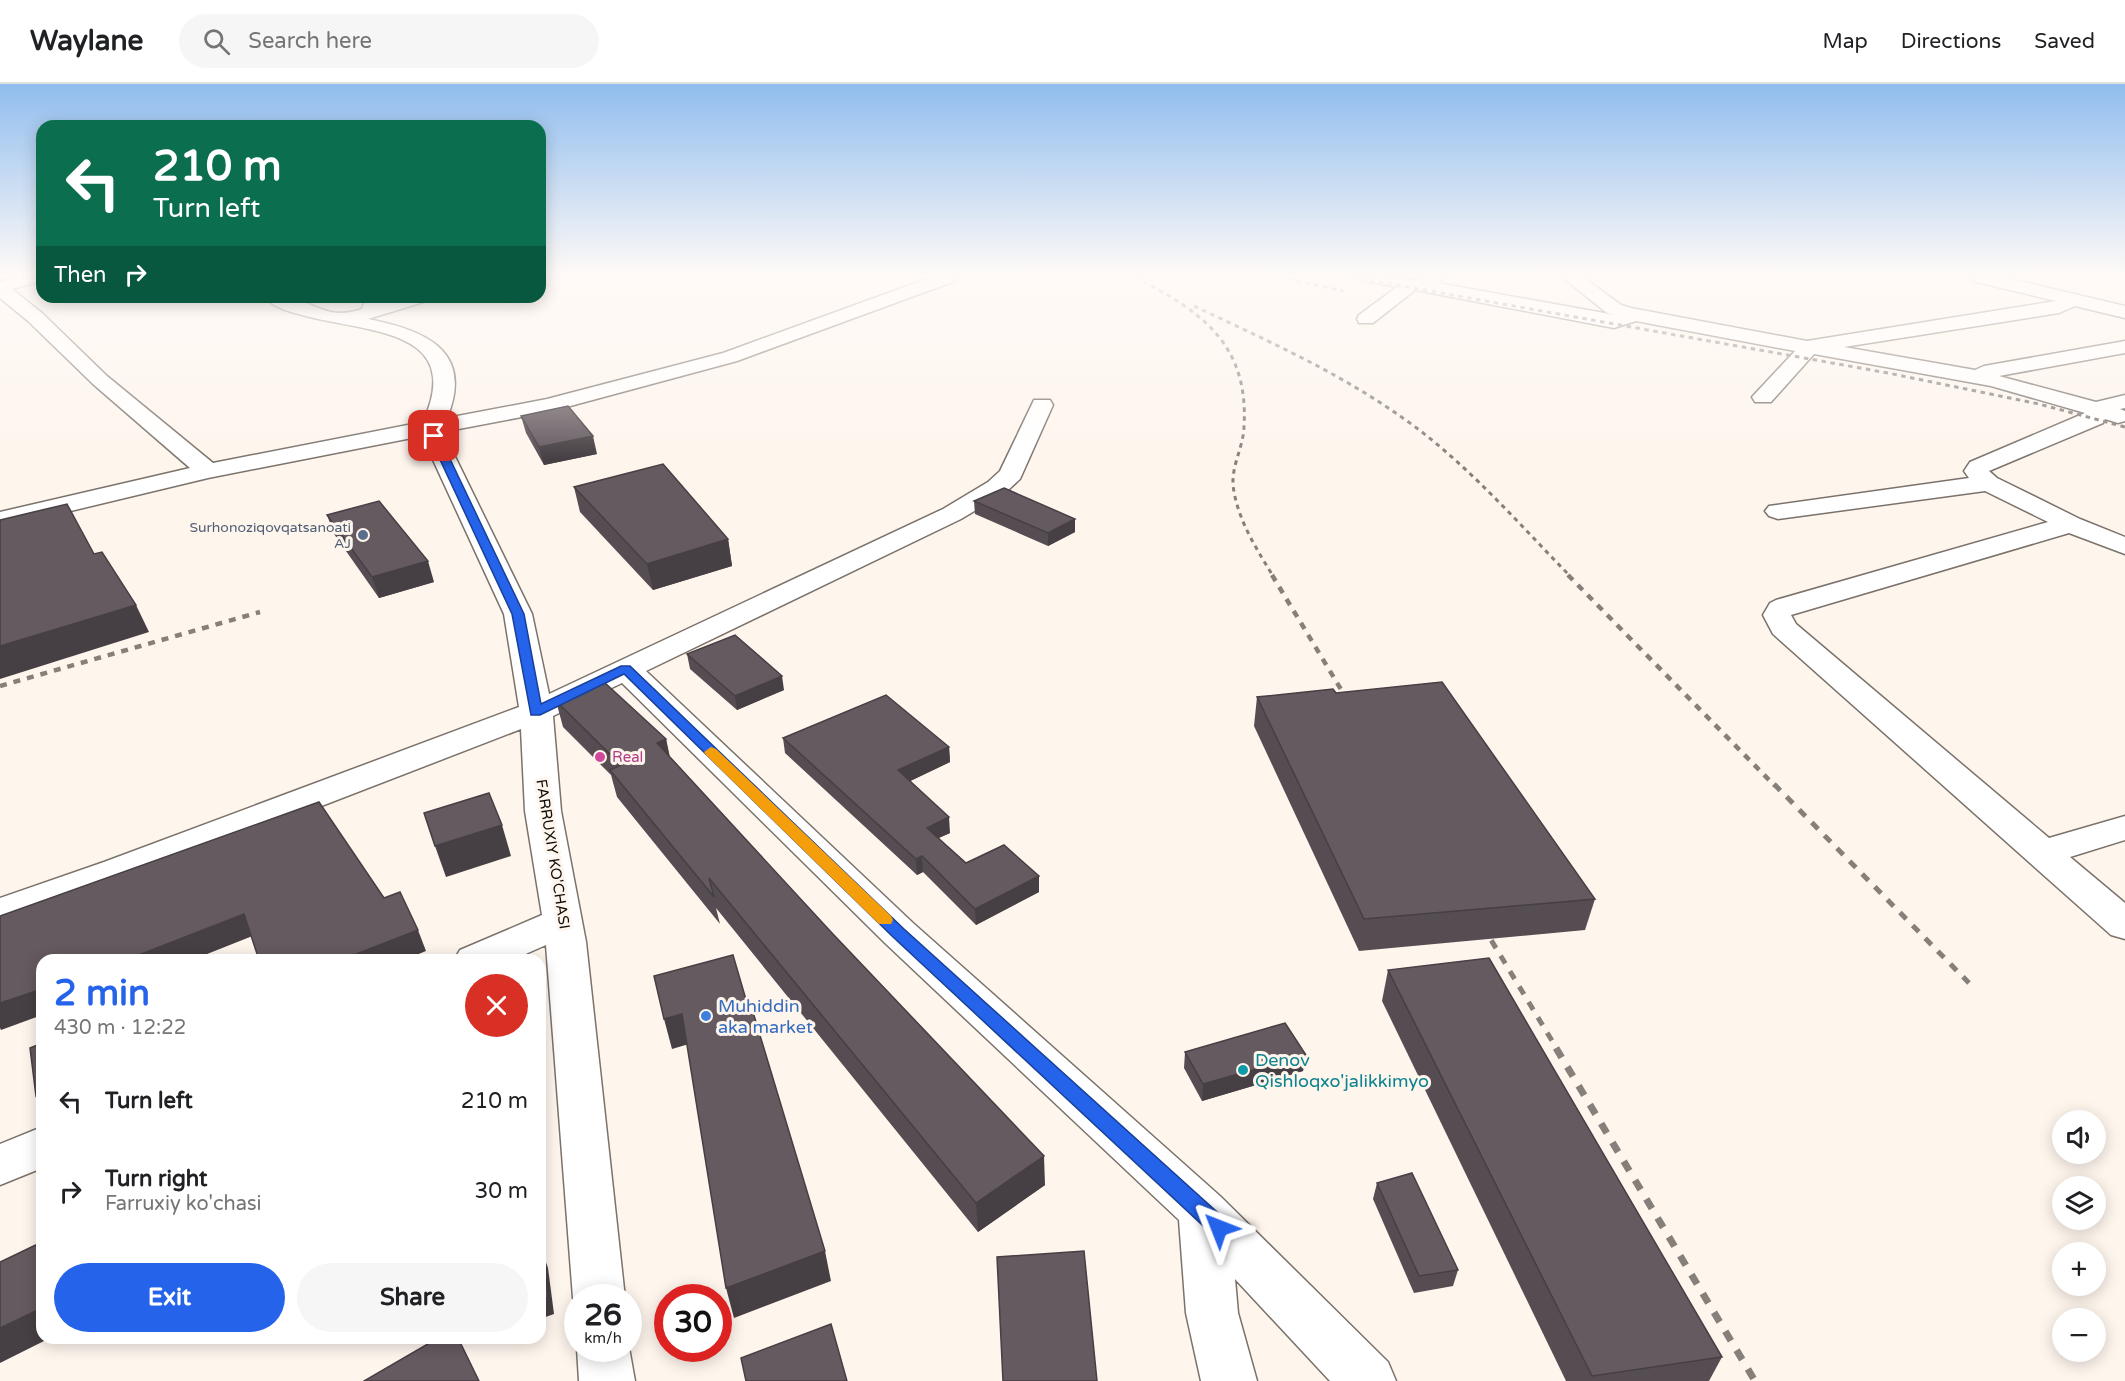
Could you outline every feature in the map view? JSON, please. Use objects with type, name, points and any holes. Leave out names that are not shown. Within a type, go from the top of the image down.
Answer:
[{"type":"street","points":[[56,338],[100,380],[208,471]]},
{"type":"street","points":[[412,338],[432,348],[443,360],[446,387],[431,430]]},
{"type":"street","points":[[0,520],[208,471],[431,430],[548,405],[730,357],[783,338]]},
{"type":"street","points":[[1751,338],[1970,375],[2042,392],[2125,418]]},
{"type":"street","points":[[1763,397],[1806,348],[1859,338]]},
{"type":"street","points":[[1970,375],[2125,347]]},
{"type":"street","points":[[2097,409],[2125,401]]},
{"type":"street","points":[[0,912],[117,872],[536,712],[952,514],[997,487],[1018,462],[1042,405]]},
{"type":"street","points":[[2097,409],[2095,418],[1978,467],[1976,471],[1988,483],[2071,524],[2125,546]]},
{"type":"street","name":"FARRUXIY KO'CHASI","points":[[431,430],[518,614],[536,712],[543,812],[563,922],[598,1284]]},
{"type":"street","points":[[1778,511],[1988,483]]},
{"type":"street","points":[[2071,524],[1786,606],[1780,609],[1777,615],[1783,628],[2125,925]]},
{"type":"street","points":[[626,669],[898,933],[1203,1211],[1368,1381]]},
{"type":"street","points":[[2042,853],[2125,828]]},
{"type":"street","points":[[488,954],[563,922]]},
{"type":"street","points":[[0,1165],[36,1150]]},
{"type":"street","points":[[1203,1211],[1212,1313],[1229,1381]]},
{"type":"street","points":[[605,1362],[607,1381]]},
{"type":"building","points":[[568,406],[593,436],[539,447],[521,416]]},
{"type":"building","points":[[663,464],[728,539],[647,564],[574,487]]},
{"type":"building","points":[[1004,488],[1075,519],[1048,533],[974,501]]},
{"type":"building","points":[[379,501],[428,561],[372,577],[327,515]]},
{"type":"building","points":[[67,504],[94,554],[102,552],[136,605],[0,646],[0,520]]},
{"type":"building","points":[[735,635],[782,676],[735,696],[687,654]]},
{"type":"building","points":[[604,682],[666,739],[657,743],[832,933],[1044,1156],[976,1203],[709,878],[714,897],[610,770],[621,765],[556,701]]},
{"type":"building","points":[[1442,682],[1595,899],[1364,919],[1257,697],[1333,689],[1336,693]]},
{"type":"building","points":[[886,695],[949,747],[898,770],[949,817],[927,828],[966,863],[1004,845],[1039,876],[975,909],[922,856],[916,859],[783,738]]},
{"type":"building","points":[[489,793],[502,825],[435,846],[424,813]]},
{"type":"building","points":[[319,802],[384,898],[400,892],[418,930],[356,954],[257,954],[244,914],[141,954],[36,954],[36,991],[0,1003],[0,916]]},
{"type":"building","points":[[733,955],[747,1003],[750,1002],[825,1251],[732,1286],[725,1284],[682,1014],[664,1019],[654,976]]},
{"type":"building","points":[[1489,958],[1722,1357],[1592,1376],[1388,970]]},
{"type":"building","points":[[1285,1023],[1306,1055],[1203,1084],[1185,1052]]},
{"type":"building","points":[[36,1046],[36,1096],[30,1048]]},
{"type":"building","points":[[1412,1173],[1458,1270],[1419,1276],[1377,1183]]},
{"type":"building","points":[[36,1245],[36,1311],[0,1328],[0,1262]]},
{"type":"building","points":[[1084,1251],[1097,1381],[1003,1381],[997,1257]]},
{"type":"building","points":[[831,1324],[847,1381],[746,1381],[741,1358]]},
{"type":"building","points":[[428,1344],[461,1344],[479,1381],[364,1381]]},
{"type":"railway","points":[[1219,338],[1229,352],[1238,373],[1244,398],[1243,435],[1233,477],[1235,498],[1248,533],[1273,576]]},
{"type":"railway","points":[[1261,338],[1351,384],[1423,433],[1468,471],[1570,576]]},
{"type":"railway","points":[[1690,338],[1888,373],[2039,404],[2125,427]]},
{"type":"railway","points":[[1272,575],[1351,706]]},
{"type":"railway","points":[[1568,575],[1775,786]]},
{"type":"railway","points":[[0,686],[260,612]]},
{"type":"railway","points":[[1774,784],[1969,983]]},
{"type":"railway","points":[[1482,925],[1557,1049]]},
{"type":"railway","points":[[1556,1048],[1755,1381]]},
{"type":"slow traffic","points":[[711,752],[885,920]]},
{"type":"place","name":"Surhonoziqovqatsanoati AJ","points":[[363,535]]},
{"type":"place","name":"Real","points":[[600,757]]},
{"type":"place","name":"Muhiddin aka market","points":[[706,1016]]},
{"type":"place","name":"Denov Qishloqxo'jalikkimyo","points":[[1243,1070]]},
{"type":"route","points":[[434,436],[518,614],[536,712],[626,669],[898,933],[1219,1228]]}]
